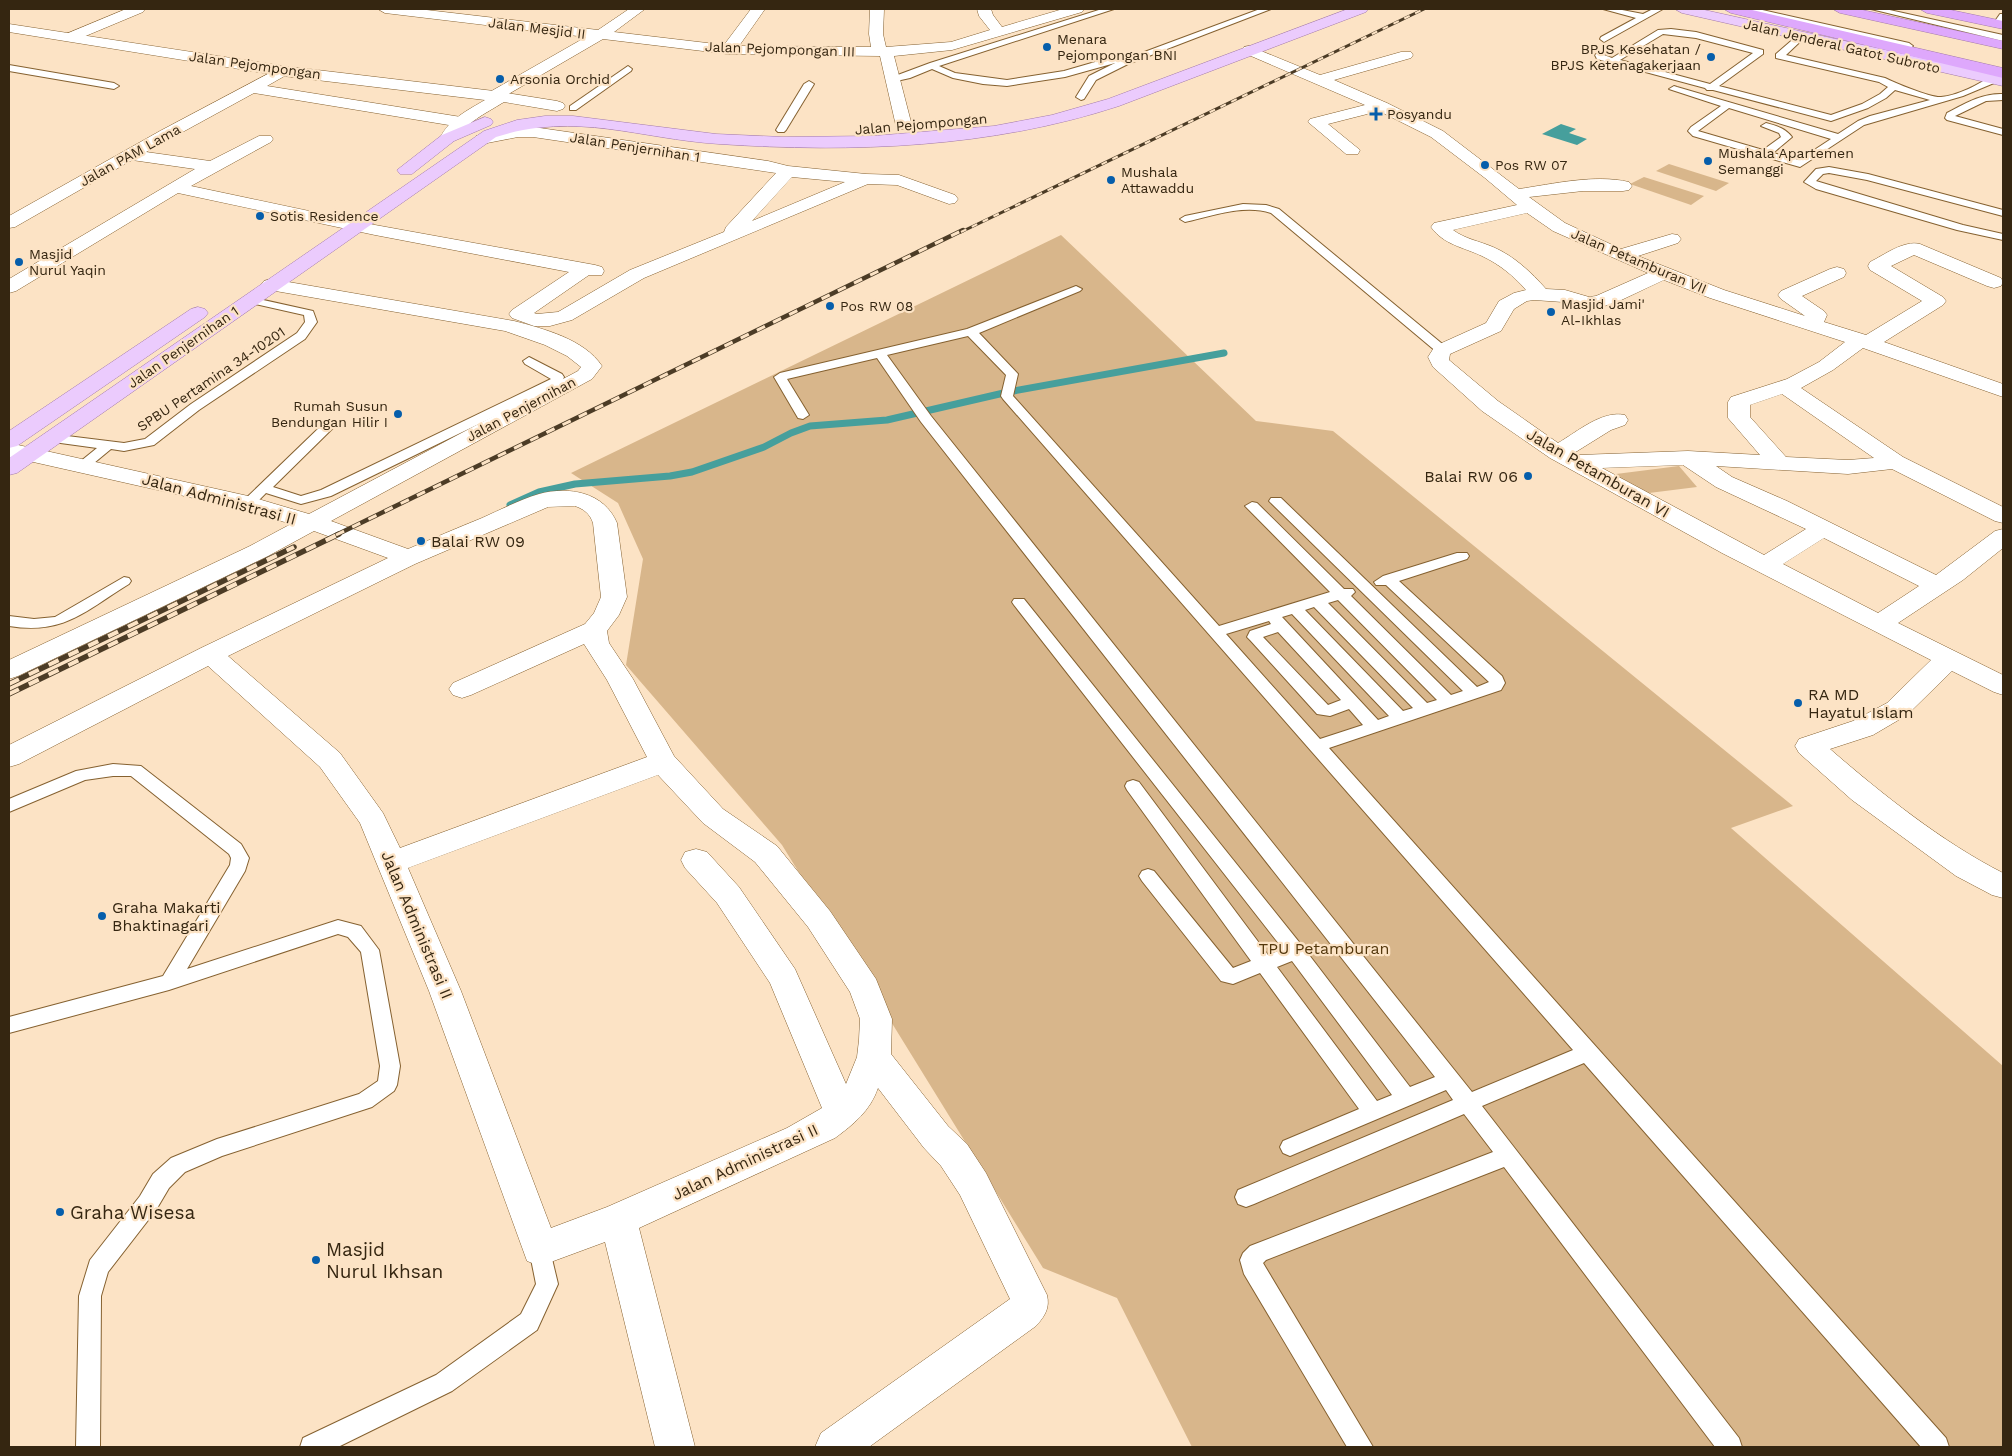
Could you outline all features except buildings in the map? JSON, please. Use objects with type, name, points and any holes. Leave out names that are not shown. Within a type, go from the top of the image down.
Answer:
[{"type":"highway","name":"Jalan Jenderal Gatot Subroto","points":[[1731,9],[1985,67],[2001,75]]},
{"type":"highway","points":[[1797,9],[2003,56]]},
{"type":"highway","points":[[1840,9],[2003,45]]},
{"type":"highway","points":[[1893,9],[2002,25]]},
{"type":"highway","points":[[1937,10],[2002,25]]},
{"type":"main road","name":"Jalan Pejompongan","points":[[554,113],[573,108],[730,128],[782,130],[843,130],[966,122],[1043,109],[1082,97],[1120,85],[1324,9]]},
{"type":"main road","name":"Jalan Pejompongan","points":[[554,113],[586,121],[715,139],[812,143],[895,140],[995,130],[1053,120],[1139,94],[1249,50],[1360,9]]},
{"type":"main road","name":"Jalan Jenderal Gatot Subroto","points":[[1682,9],[1801,37],[2001,75]]},
{"type":"main road","points":[[285,254],[362,202],[448,138],[498,116],[520,110],[554,113]]},
{"type":"main road","name":"Jalan Penjernihan 1","points":[[9,468],[18,452],[51,438],[482,139],[516,124],[554,113]]},
{"type":"main road","points":[[637,148],[652,138],[679,134]]},
{"type":"main road","points":[[362,202],[368,207],[383,207]]},
{"type":"main road","name":"Jalan Penjernihan 1","points":[[9,441],[211,304]]},
{"type":"street","points":[[71,37],[138,9]]},
{"type":"street","name":"Jalan Mesjid II","points":[[385,9],[405,10],[599,36]]},
{"type":"street","points":[[448,138],[450,131],[461,122],[498,97],[599,36],[638,9]]},
{"type":"street","points":[[728,50],[758,9]]},
{"type":"street","points":[[877,9],[876,34],[893,80],[904,126]]},
{"type":"street","points":[[984,9],[986,16],[999,33]]},
{"type":"street","name":"Jalan Pejompongan III","points":[[599,36],[728,50],[882,52],[952,46],[1077,9]]},
{"type":"street","points":[[504,24],[521,14]]},
{"type":"street","name":"Jalan Pejompongan","points":[[11,30],[71,37],[283,71],[498,97],[554,113]]},
{"type":"street","name":"Jalan Petamburan VII","points":[[1249,50],[1381,106],[1437,134],[1560,227],[1620,256],[1717,294],[1864,341],[2003,391]]},
{"type":"street","points":[[1318,80],[1406,55]]},
{"type":"street","name":"Jalan PAM Lama","points":[[9,224],[129,155],[283,71]]},
{"type":"street","points":[[252,88],[461,122]]},
{"type":"street","points":[[1352,150],[1316,122],[1381,106]]},
{"type":"street","name":"Jalan Penjernihan 1","points":[[482,139],[518,132],[533,132],[768,166],[788,171],[866,179]]},
{"type":"street","points":[[9,287],[212,166],[265,139]]},
{"type":"street","points":[[129,155],[212,166]]},
{"type":"street","points":[[726,237],[788,171]]},
{"type":"street","points":[[584,270],[519,314],[537,319],[557,320],[636,274],[666,264],[866,179],[899,180],[949,199]]},
{"type":"street","points":[[1540,294],[1528,279],[1506,262],[1488,252],[1460,242],[1440,227],[1570,187],[1602,184],[1623,186]]},
{"type":"street","points":[[177,188],[357,226],[584,270],[636,274]]},
{"type":"street","points":[[1620,256],[1672,240]]},
{"type":"street","points":[[1778,462],[1739,418],[1739,402],[1784,386],[1826,366],[1864,341],[1936,300],[1878,266],[1913,248],[1994,282]]},
{"type":"street","points":[[1442,350],[1494,327],[1509,302],[1521,297],[1540,294],[1565,296],[1588,303],[1598,302],[1663,273]]},
{"type":"street","points":[[1806,322],[1815,320],[1817,315],[1788,295],[1837,273]]},
{"type":"street","name":"Jalan Penjernihan","points":[[271,285],[527,330],[583,355],[592,366],[585,374],[309,522]]},
{"type":"street","name":"Jalan Petamburan VI","points":[[1442,350],[1438,357],[1440,363],[1448,371],[1490,406],[1567,457],[1765,565],[2003,686]]},
{"type":"street","points":[[1784,386],[1896,462],[2003,516]]},
{"type":"street","points":[[1567,457],[1603,426],[1617,420]]},
{"type":"street","name":"Jalan Administrasi II","points":[[18,452],[256,495],[309,522],[357,538],[406,559]]},
{"type":"street","points":[[1567,457],[1687,458],[1848,467],[1896,462]]},
{"type":"street","points":[[1687,458],[1724,482],[1779,506],[1938,586]]},
{"type":"street","points":[[9,757],[210,654],[406,559],[544,500],[577,498],[590,503],[601,513],[603,518],[613,587],[614,597],[606,615],[594,630],[462,689]]},
{"type":"street","points":[[9,670],[259,550],[309,522]]},
{"type":"street","points":[[1765,565],[1822,528]]},
{"type":"street","points":[[1880,623],[1938,586],[2003,536]]},
{"type":"street","name":"Jalan Administrasi II","points":[[210,654],[330,760],[373,820],[445,990],[540,1249],[618,1220],[823,1127],[842,1114],[860,1094],[874,1058],[876,1020],[865,988],[819,919],[766,854],[713,816],[663,762],[620,679],[596,643],[594,630]]},
{"type":"street","points":[[1949,658],[1897,709],[1863,728],[1809,746],[1862,793],[1966,868],[2003,887]]},
{"type":"street","points":[[391,863],[663,762]]},
{"type":"street","points":[[696,860],[728,895],[784,978],[842,1114]]},
{"type":"street","points":[[835,1447],[1022,1314],[1030,1305],[1028,1295],[973,1184],[954,1155],[936,1137],[874,1058]]},
{"type":"street","points":[[618,1220],[675,1447]]},
{"type":"lane","points":[[893,80],[933,65],[1110,9]]},
{"type":"lane","points":[[1082,97],[1092,78],[1142,56],[1267,9]]},
{"type":"lane","points":[[1607,9],[1644,17]]},
{"type":"lane","points":[[1604,39],[1659,9]]},
{"type":"lane","points":[[1748,9],[1985,67]]},
{"type":"lane","points":[[1875,9],[2003,38]]},
{"type":"lane","points":[[1613,61],[1661,32],[1680,32],[1760,52],[1710,88]]},
{"type":"lane","points":[[1801,37],[1779,56],[1874,78],[1939,100]]},
{"type":"lane","points":[[1606,50],[1599,55],[1600,57],[1710,88],[1831,118],[1843,116],[1886,94],[1892,90],[1893,86]]},
{"type":"lane","points":[[933,65],[944,71],[983,81],[1020,82],[1142,56]]},
{"type":"lane","points":[[9,68],[114,86]]},
{"type":"lane","points":[[573,108],[628,69]]},
{"type":"lane","points":[[893,80],[944,71]]},
{"type":"lane","points":[[1728,105],[1694,128],[1693,131],[1696,134],[1800,164],[1873,118],[1939,100],[2001,75]]},
{"type":"lane","points":[[782,130],[809,84]]},
{"type":"lane","points":[[1670,88],[1840,138]]},
{"type":"lane","points":[[2003,97],[1993,97],[1972,104],[1950,115],[1950,118],[2003,132]]},
{"type":"lane","points":[[1687,102],[1719,111]]},
{"type":"lane","points":[[1742,120],[1776,129],[1787,135],[1786,139],[1765,154]]},
{"type":"lane","points":[[2003,213],[1868,177],[1830,170],[1820,171],[1809,182],[1820,187],[1961,228],[2003,237]]},
{"type":"lane","points":[[1185,219],[1252,206],[1266,206],[1275,211],[1442,350]]},
{"type":"lane","points":[[803,415],[780,376],[971,332],[1076,288]]},
{"type":"lane","name":"SPBU Pertamina 34-10201","points":[[51,438],[124,447],[149,442],[195,407],[301,336],[311,322],[309,314],[250,300]]},
{"type":"lane","points":[[971,332],[1011,372],[1012,376],[1008,390],[1216,632],[1937,1447]]},
{"type":"lane","points":[[880,354],[921,412],[1468,1103],[1730,1447]]},
{"type":"lane","points":[[256,495],[301,500],[326,493],[557,381],[558,377],[554,374],[528,361]]},
{"type":"lane","points":[[256,495],[328,427]]},
{"type":"lane","points":[[83,465],[110,444]]},
{"type":"lane","points":[[1276,501],[1473,692]]},
{"type":"lane","points":[[1252,506],[1447,700]]},
{"type":"lane","points":[[1352,702],[1330,711],[1323,710],[1254,637],[1255,634],[1295,608],[1462,556]]},
{"type":"lane","points":[[1317,746],[1447,700],[1495,686],[1496,680],[1388,579]]},
{"type":"lane","points":[[9,621],[36,625],[60,620],[124,581]]},
{"type":"lane","points":[[1317,601],[1423,709]]},
{"type":"lane","points":[[1018,602],[1296,952],[1406,1098]]},
{"type":"lane","points":[[1295,608],[1399,717]]},
{"type":"lane","points":[[1216,632],[1276,620]]},
{"type":"lane","points":[[1276,620],[1374,726]]},
{"type":"lane","points":[[9,806],[82,775],[113,770],[135,770],[234,849],[240,858],[239,866],[169,982]]},
{"type":"lane","points":[[1133,786],[1373,1112]]},
{"type":"lane","points":[[1148,876],[1228,976],[1233,976],[1296,952]]},
{"type":"lane","points":[[9,1025],[169,982],[338,927],[354,931],[370,950],[390,1066],[387,1085],[366,1101],[217,1148],[178,1165],[161,1181],[148,1203],[98,1267],[90,1296],[88,1447]]},
{"type":"lane","points":[[1246,1198],[1588,1052]]},
{"type":"lane","points":[[1290,1147],[1449,1080]]},
{"type":"lane","points":[[1361,1447],[1252,1267],[1251,1260],[1258,1253],[1508,1156]]},
{"type":"lane","points":[[312,1447],[444,1383],[529,1322],[546,1284],[540,1249]]},
{"type":"green space","points":[[1669,164],[1729,183],[1716,191],[1656,171]]},
{"type":"green space","points":[[1644,177],[1704,196],[1691,205],[1630,184]]},
{"type":"green space","name":"TPU Petamburan","points":[[1061,235],[1256,421],[1333,431],[1793,806],[1731,828],[2003,1066],[2003,1447],[1192,1447],[1117,1298],[1043,1268],[782,845],[626,665],[643,559],[618,503],[571,473]]},
{"type":"green space","points":[[1679,466],[1697,487],[1633,495],[1616,474]]},
{"type":"water","points":[[1561,124],[1576,129],[1569,133],[1587,139],[1577,145],[1542,134]]},
{"type":"waterway","points":[[510,505],[539,492],[575,484],[670,476],[692,472],[764,447],[791,433],[810,426],[887,420],[1008,392],[1224,353]]},
{"type":"railway","points":[[961,232],[1424,9]]},
{"type":"railway","points":[[336,535],[963,230]]},
{"type":"railway","points":[[9,694],[339,534]]},
{"type":"railway","points":[[9,684],[294,547]]},
{"type":"place","name":"Menara Pejompongan BNI","points":[[1047,47]]},
{"type":"place","name":"BPJS Kesehatan / BPJS Ketenagakerjaan","points":[[1711,57]]},
{"type":"place","name":"Arsonia Orchid","points":[[500,79]]},
{"type":"place","name":"Posyandu","points":[[1376,114]]},
{"type":"place","name":"Mushala Apartemen Semanggi","points":[[1708,161]]},
{"type":"place","name":"Pos RW 07","points":[[1485,165]]},
{"type":"place","name":"Mushala Attawaddu","points":[[1111,180]]},
{"type":"place","name":"Sotis Residence","points":[[260,216]]},
{"type":"place","name":"Masjid Nurul Yaqin","points":[[19,262]]},
{"type":"place","name":"Pos RW 08","points":[[830,306]]},
{"type":"place","name":"Masjid Jami' Al-Ikhlas","points":[[1551,312]]},
{"type":"place","name":"Rumah Susun Bendungan Hilir I","points":[[398,414]]},
{"type":"place","name":"Balai RW 06","points":[[1528,476]]},
{"type":"place","name":"Balai RW 09","points":[[421,541]]},
{"type":"place","name":"RA MD Hayatul Islam","points":[[1798,703]]},
{"type":"place","name":"Graha Makarti Bhaktinagari","points":[[102,916]]},
{"type":"place","name":"Graha Wisesa","points":[[60,1212]]},
{"type":"place","name":"Masjid Nurul Ikhsan","points":[[316,1260]]}]
